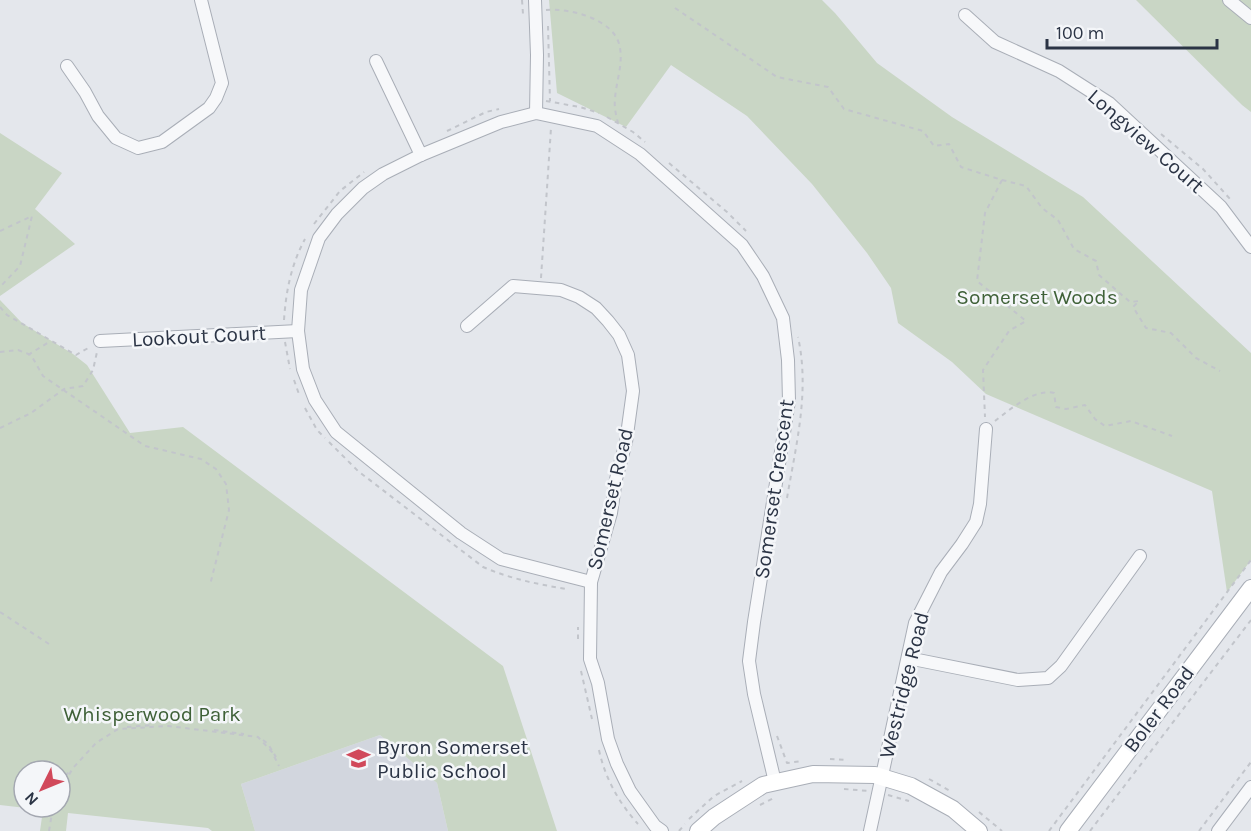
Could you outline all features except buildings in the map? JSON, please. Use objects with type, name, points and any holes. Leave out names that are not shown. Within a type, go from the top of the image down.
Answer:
[{"type":"street","points":[[67,66],[86,92],[98,116],[116,138],[138,148],[162,142],[209,108],[222,83],[201,0]]},
{"type":"street","points":[[535,0],[537,107]]},
{"type":"street","points":[[1229,0],[1251,18]]},
{"type":"street","name":"Longview Court","points":[[965,15],[995,42],[1059,71],[1109,103],[1221,207],[1251,247]]},
{"type":"street","points":[[376,60],[421,155]]},
{"type":"street","name":"Somerset Crescent","points":[[591,582],[501,559],[461,533],[336,432],[315,400],[303,369],[298,332],[301,290],[319,238],[337,214],[363,188],[383,174],[421,155],[537,107],[597,126],[640,154],[742,244],[763,276],[783,318],[788,360],[789,401],[749,661],[754,694],[777,789]]},
{"type":"street","name":"Somerset Road","points":[[467,326],[513,286],[561,290],[579,297],[596,308],[619,335],[628,355],[633,391],[626,442],[616,479],[611,513],[591,582],[590,658],[598,683],[608,738],[630,790],[655,826],[662,831]]},
{"type":"street","name":"Lookout Court","points":[[100,341],[298,332]]},
{"type":"street","name":"Westridge Road","points":[[870,831],[885,786],[915,622],[941,572],[976,522],[980,504],[986,429]]},
{"type":"street","points":[[908,658],[1018,680],[1048,678],[1061,666],[1140,556]]},
{"type":"street","name":"Boler Road","points":[[1068,831],[1251,588]]},
{"type":"street","points":[[698,831],[714,817],[763,785],[777,789],[813,774],[885,786],[911,786],[952,809],[979,831]]},
{"type":"street","points":[[1218,831],[1251,787]]},
{"type":"path","points":[[522,0],[523,18]]},
{"type":"path","points":[[675,8],[777,77],[828,87],[844,108],[923,130],[934,146],[949,144],[961,167],[1026,186],[1042,208],[1058,220],[1074,249],[1096,261],[1099,275],[1130,302],[1139,301],[1132,307],[1146,328],[1171,333],[1196,358],[1220,371]]},
{"type":"path","points":[[545,11],[576,13],[596,19],[610,31],[620,45],[621,64],[614,100],[618,123]]},
{"type":"path","points":[[537,107],[550,101],[580,107],[618,123],[650,147]]},
{"type":"path","points":[[540,281],[551,122]]},
{"type":"path","points":[[1154,128],[1203,170],[1233,202]]},
{"type":"path","points":[[667,161],[727,212],[751,237]]},
{"type":"path","points":[[986,429],[983,370],[1009,331],[1026,321],[977,281],[985,213],[1002,180]]},
{"type":"path","points":[[0,231],[32,216],[20,266],[0,287]]},
{"type":"path","points":[[0,307],[7,315],[76,356],[100,341]]},
{"type":"path","points":[[786,500],[802,410],[803,375],[797,333]]},
{"type":"path","points":[[285,339],[289,365],[317,430],[358,471],[483,567],[528,583],[570,589]]},
{"type":"path","points":[[28,354],[51,341]]},
{"type":"path","points":[[0,428],[31,413],[64,389],[83,386],[93,370],[100,341]]},
{"type":"path","points":[[0,352],[18,350],[28,354],[43,376],[146,446],[201,459],[216,469],[226,484],[229,510],[210,585]]},
{"type":"path","points":[[986,429],[1018,403],[1048,391],[1054,393],[1056,407],[1066,409],[1085,405],[1095,419],[1105,426],[1131,421],[1172,436]]},
{"type":"path","points":[[1048,831],[1251,560]]},
{"type":"path","points":[[0,612],[49,644]]},
{"type":"path","points":[[1090,831],[1251,620]]},
{"type":"path","points":[[578,623],[578,644]]},
{"type":"path","points":[[580,663],[593,724]]},
{"type":"path","points":[[72,770],[96,743],[118,729],[135,726],[168,726],[236,732],[258,737],[268,744],[279,766],[272,753],[258,737]]},
{"type":"path","points":[[776,734],[787,763],[805,761]]},
{"type":"path","points":[[598,745],[610,783],[622,806],[644,831]]},
{"type":"path","points":[[824,759],[853,760]]},
{"type":"path","points":[[1199,831],[1251,762]]},
{"type":"path","points":[[927,778],[943,785],[957,796]]},
{"type":"path","points":[[840,789],[885,786],[918,806]]},
{"type":"path","points":[[753,808],[777,789]]},
{"type":"path","points":[[972,806],[1002,831]]},
{"type":"path","points":[[53,808],[50,820],[49,831],[52,811],[53,808]]},
{"type":"shaded area","name":"Byron Somerset Public School","points":[[380,735],[437,783],[448,831],[255,831],[241,784]]},
{"type":"green space","name":"Somerset Woods","points":[[549,0],[822,0],[877,63],[952,117],[1083,197],[1251,353],[1251,560],[1227,592],[1212,491],[986,394],[952,362],[898,323],[891,288],[867,253],[812,184],[747,116],[671,65],[626,127],[557,93]]},
{"type":"green space","points":[[1136,0],[1251,0],[1251,112],[1242,105]]},
{"type":"green space","points":[[0,133],[62,173],[35,209],[75,244],[0,296]]},
{"type":"green space","name":"Whisperwood Park","points":[[0,300],[22,323],[87,365],[130,433],[183,427],[503,666],[557,831],[448,831],[437,783],[380,735],[241,784],[255,831],[212,831],[208,828],[72,813],[72,759],[12,759],[12,806],[0,805]]},
{"type":"green space","points":[[42,819],[67,819],[66,831],[40,831]]},
{"type":"place","name":"Byron Somerset Public School","points":[[359,759]]}]
